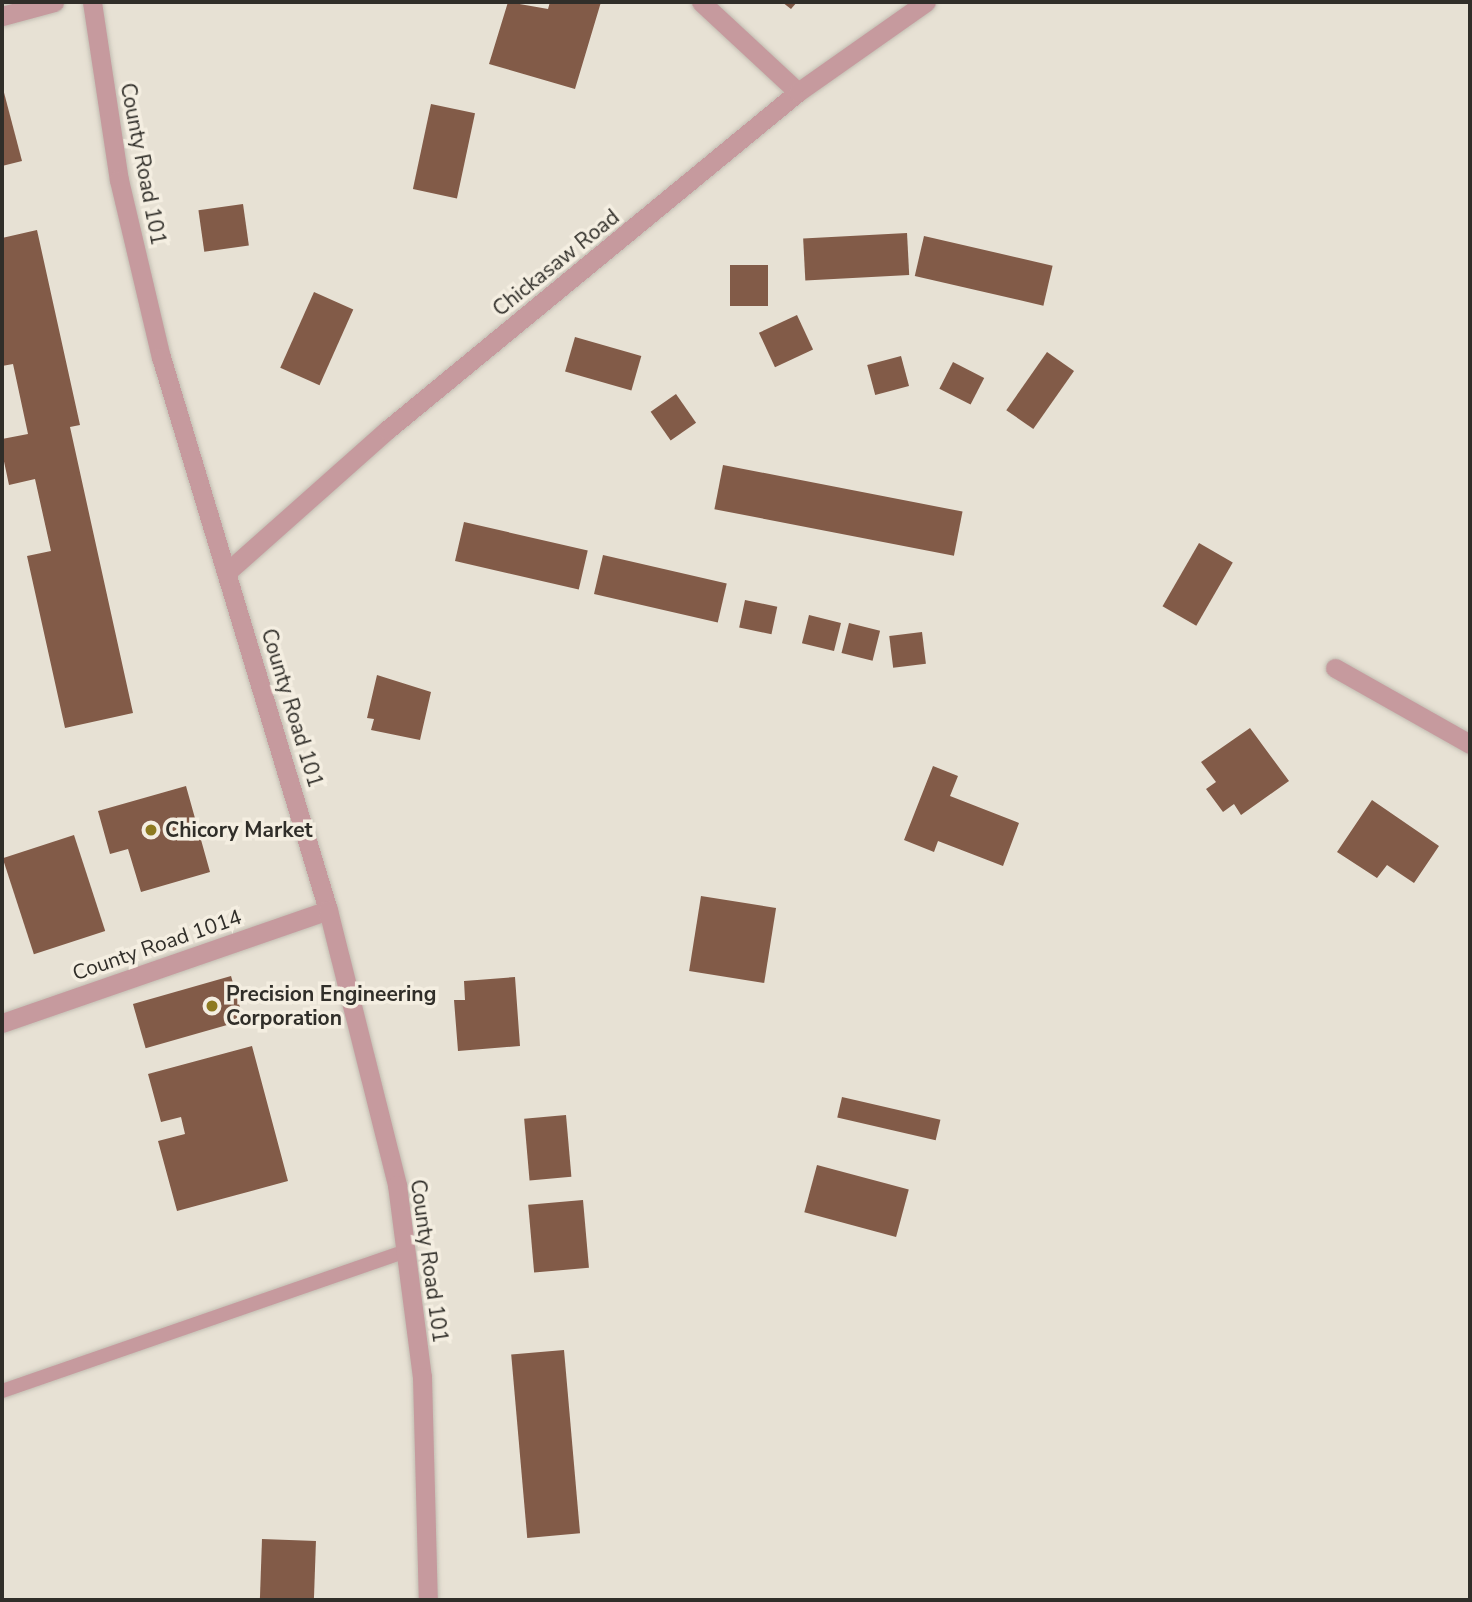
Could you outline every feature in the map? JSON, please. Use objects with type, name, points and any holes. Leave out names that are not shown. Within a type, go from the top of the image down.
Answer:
[{"type":"street","points":[[2,16],[54,2]]},
{"type":"street","name":"County Road 101","points":[[92,2],[119,180],[161,357],[328,910],[397,1185],[422,1377],[428,1600]]},
{"type":"street","points":[[701,2],[798,92]]},
{"type":"street","name":"Chickasaw Road","points":[[227,572],[387,430],[798,92],[926,2]]},
{"type":"street","points":[[1335,668],[1470,744]]},
{"type":"street","name":"County Road 1014","points":[[2,1023],[328,910]]},
{"type":"lane","points":[[2,1391],[406,1251]]},
{"type":"building","points":[[508,2],[548,9],[550,2],[601,2],[575,89],[489,64]]},
{"type":"building","points":[[782,2],[797,2],[791,9]]},
{"type":"building","points":[[2,85],[22,161],[2,166]]},
{"type":"building","points":[[431,104],[475,113],[457,198],[413,189]]},
{"type":"building","points":[[243,204],[249,246],[204,252],[198,210]]},
{"type":"building","points":[[37,230],[80,425],[70,427],[133,713],[65,728],[27,556],[51,551],[35,479],[9,485],[2,452],[2,439],[28,434],[13,364],[2,366],[2,238]]},
{"type":"building","points":[[907,233],[909,275],[805,280],[803,238]]},
{"type":"building","points":[[924,236],[1053,266],[1043,306],[915,276]]},
{"type":"building","points":[[730,265],[768,265],[768,306],[730,306]]},
{"type":"building","points":[[314,292],[353,309],[320,385],[280,368]]},
{"type":"building","points":[[797,315],[813,349],[775,367],[759,333]]},
{"type":"building","points":[[575,337],[641,356],[631,391],[565,372]]},
{"type":"building","points":[[1047,352],[1074,371],[1033,429],[1006,410]]},
{"type":"building","points":[[901,356],[909,386],[875,395],[867,365]]},
{"type":"building","points":[[953,362],[984,378],[971,405],[939,389]]},
{"type":"building","points":[[676,394],[696,423],[671,440],[651,412]]},
{"type":"building","points":[[723,465],[963,512],[954,556],[714,509]]},
{"type":"building","points":[[464,522],[588,551],[579,590],[455,561]]},
{"type":"building","points":[[1199,543],[1233,562],[1196,626],[1162,606]]},
{"type":"building","points":[[603,555],[727,584],[718,623],[594,594]]},
{"type":"building","points":[[745,600],[777,607],[771,634],[739,627]]},
{"type":"building","points":[[809,615],[841,623],[834,651],[802,643]]},
{"type":"building","points":[[849,623],[880,631],[873,661],[842,653]]},
{"type":"building","points":[[922,632],[926,664],[893,668],[889,636]]},
{"type":"building","points":[[377,675],[431,692],[420,740],[371,730],[374,719],[367,718]]},
{"type":"building","points":[[1250,728],[1289,781],[1241,815],[1234,804],[1223,812],[1206,789],[1216,782],[1201,762]]},
{"type":"building","points":[[933,766],[958,776],[950,796],[1019,823],[1003,866],[938,841],[934,852],[904,840]]},
{"type":"building","name":"Chicory Market","points":[[186,786],[210,872],[141,892],[128,849],[110,854],[98,811]]},
{"type":"building","points":[[1372,800],[1439,846],[1414,883],[1387,865],[1377,878],[1337,852]]},
{"type":"building","points":[[74,835],[105,931],[34,954],[3,858]]},
{"type":"building","points":[[701,896],[776,908],[764,983],[689,971]]},
{"type":"building","points":[[231,976],[244,1020],[146,1048],[133,1004]]},
{"type":"building","points":[[515,977],[520,1046],[458,1051],[454,1000],[465,1000],[464,981]]},
{"type":"building","points":[[252,1046],[288,1181],[177,1211],[158,1141],[185,1134],[181,1117],[161,1122],[148,1074]]},
{"type":"building","points":[[842,1097],[940,1120],[936,1140],[837,1117]]},
{"type":"building","points":[[566,1115],[571,1177],[530,1180],[524,1119]]},
{"type":"building","points":[[817,1165],[909,1190],[896,1237],[804,1212]]},
{"type":"building","points":[[583,1200],[589,1268],[534,1273],[528,1205]]},
{"type":"building","points":[[564,1350],[580,1533],[527,1538],[511,1355]]},
{"type":"building","points":[[262,1539],[316,1541],[314,1600],[260,1600]]},
{"type":"place","name":"Chicory Market","points":[[151,830]]},
{"type":"place","name":"Precision Engineering Corporation","points":[[212,1006]]}]
